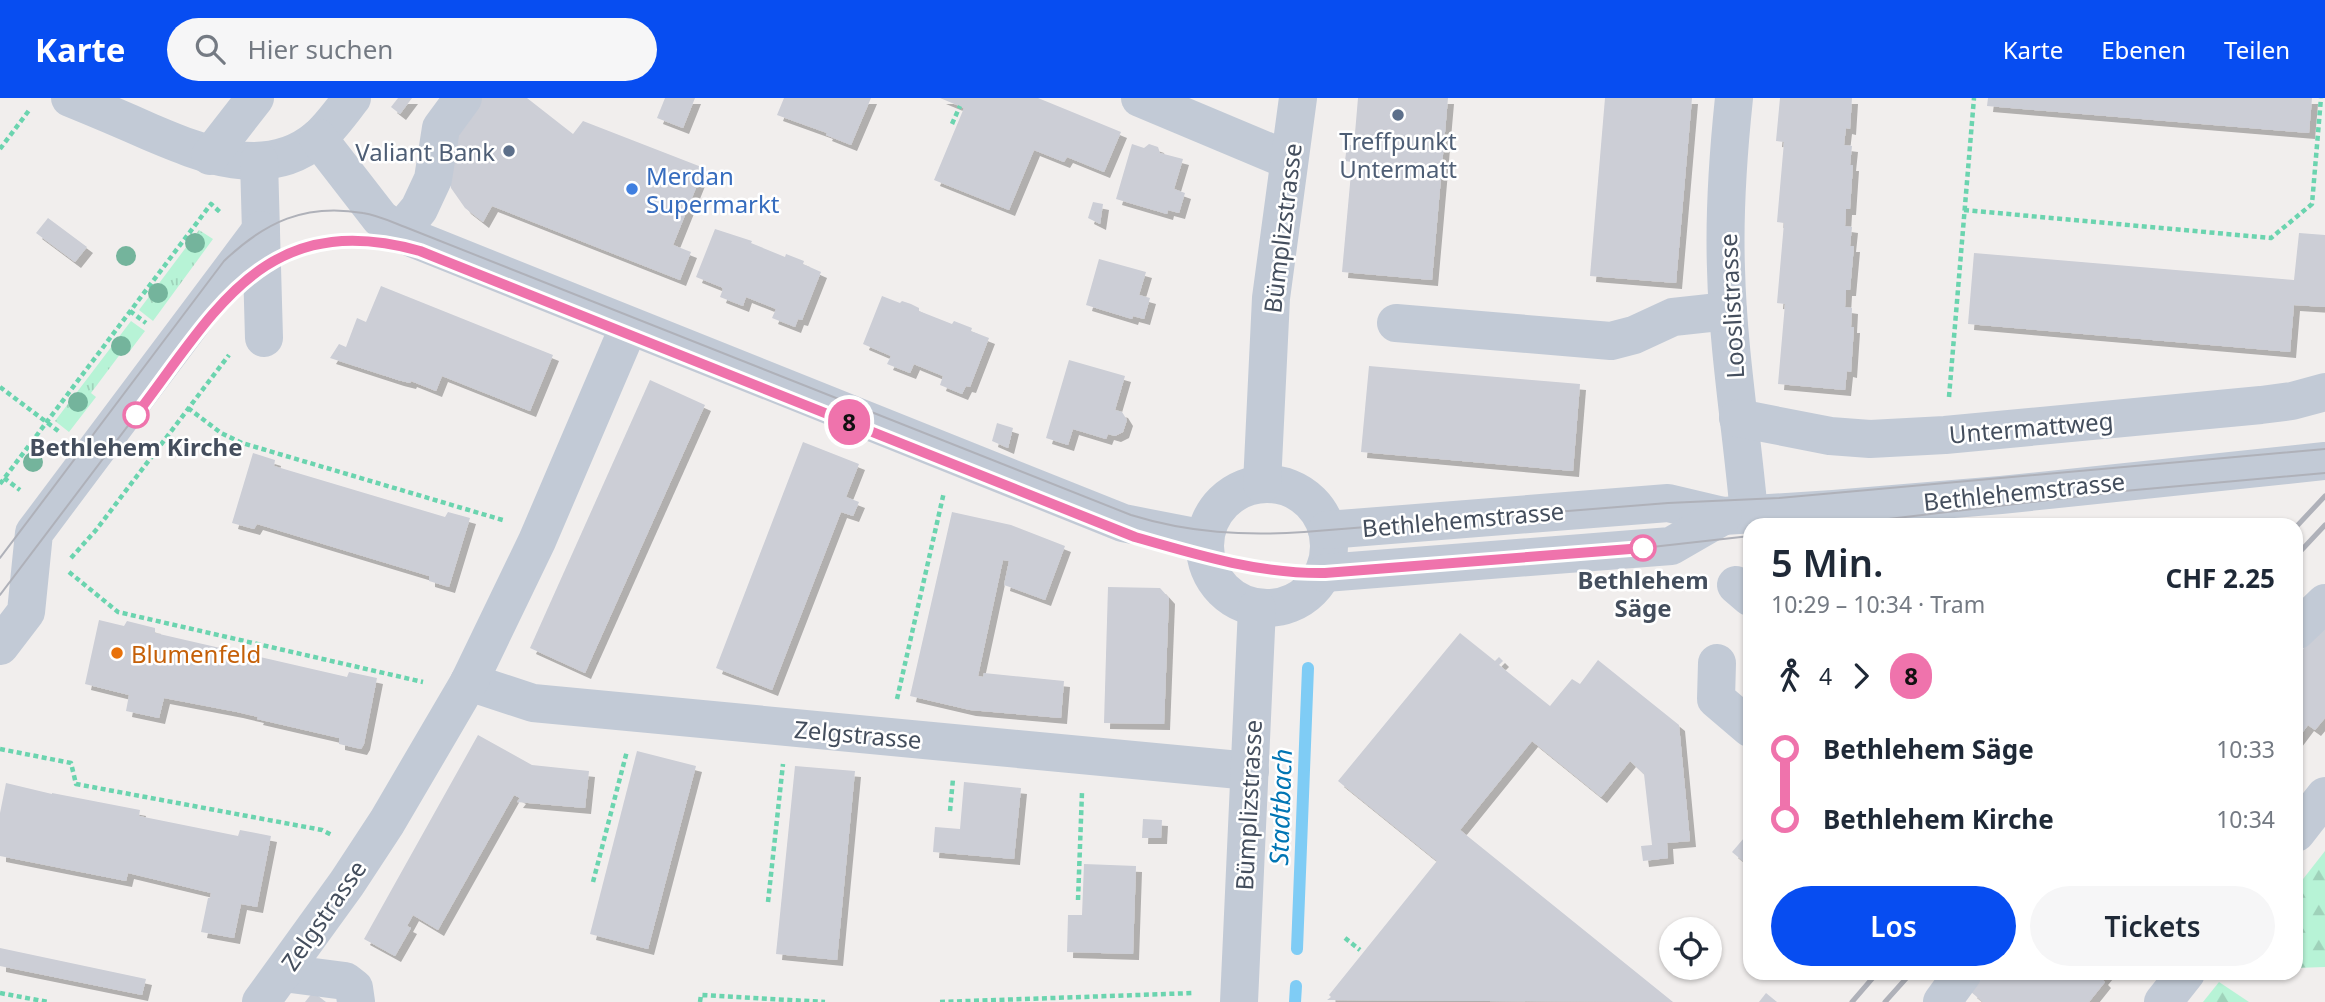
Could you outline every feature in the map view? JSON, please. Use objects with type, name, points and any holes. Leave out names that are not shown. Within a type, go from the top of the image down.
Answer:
[{"type":"street","points":[[70,98],[210,156],[259,161],[289,154],[318,138],[352,98]]},
{"type":"street","points":[[210,156],[255,98]]},
{"type":"street","points":[[400,233],[419,209],[433,179],[441,128],[463,98]]},
{"type":"street","points":[[1140,98],[1289,160]]},
{"type":"street","name":"Bümplizstrasse","points":[[1262,484],[1271,298],[1298,98]]},
{"type":"street","name":"Looslistrasse","points":[[1734,98],[1726,216],[1728,311],[1738,418],[1736,515]]},
{"type":"street","points":[[318,138],[367,203],[380,218],[400,233],[1123,523],[1205,539]]},
{"type":"street","points":[[259,161],[264,324]]},
{"type":"street","points":[[0,646],[26,612],[34,533],[261,230]]},
{"type":"street","points":[[1396,323],[1611,341],[1634,335],[1673,317],[1728,311]]},
{"type":"street","name":"Zelgstrasse","points":[[272,988],[387,822],[469,682],[548,516],[629,326]]},
{"type":"street","name":"Untermattweg","points":[[1738,418],[1830,436],[1870,439],[1945,435],[2261,405],[2325,392]]},
{"type":"street","name":"Bethlehemstrasse","points":[[1327,530],[1668,503],[1736,515],[1988,496],[2325,460]]},
{"type":"street","points":[[1262,484],[1295,490],[1308,499],[1320,511],[1327,530],[1330,541],[1325,573],[1304,596],[1290,605],[1257,608],[1235,600],[1217,584],[1206,557],[1205,539],[1218,508],[1245,488],[1262,484]]},
{"type":"street","name":"Bethlehemstrasse","points":[[1325,573],[1671,545],[1736,515]]},
{"type":"street","points":[[2303,624],[2325,603]]},
{"type":"street","name":"Bümplizstrasse","points":[[1239,1002],[1257,608]]},
{"type":"street","points":[[1717,663],[1716,699],[1743,729]]},
{"type":"street","name":"Zelgstrasse","points":[[469,682],[533,703],[1250,771]]},
{"type":"street","points":[[2303,824],[2325,796]]},
{"type":"street","points":[[1942,1002],[1958,980]]},
{"type":"street","points":[[2163,1002],[2180,980]]},
{"type":"street","points":[[272,988],[345,981],[354,988],[356,1002]]},
{"type":"path","points":[[1949,399],[1974,98]]},
{"type":"path","points":[[1964,210],[2271,239],[2312,204],[2321,98]]},
{"type":"path","points":[[952,124],[960,106]]},
{"type":"path","points":[[0,149],[30,109]]},
{"type":"path","points":[[0,484],[211,204]]},
{"type":"path","points":[[130,311],[149,326]]},
{"type":"path","points":[[264,324],[188,408],[96,530],[63,568],[118,612],[425,682]]},
{"type":"path","points":[[0,387],[66,437]]},
{"type":"path","points":[[188,408],[221,433],[243,443],[507,521]]},
{"type":"path","points":[[4,478],[24,493]]},
{"type":"path","points":[[888,737],[947,479]]},
{"type":"path","points":[[593,882],[637,713]]},
{"type":"path","points":[[768,902],[786,728]]},
{"type":"path","points":[[0,749],[71,763],[76,784],[334,835]]},
{"type":"path","points":[[1077,900],[1082,790]]},
{"type":"path","points":[[1345,938],[1360,950]]},
{"type":"path","points":[[0,993],[48,1002]]},
{"type":"path","points":[[940,1002],[1103,999],[1194,993]]},
{"type":"path","points":[[700,1002],[701,995],[825,1002]]},
{"type":"green space","points":[[199,230],[213,239],[153,321],[139,310]]},
{"type":"green space","points":[[131,321],[145,331],[129,352],[124,349],[91,393],[96,397],[69,432],[55,421]]},
{"type":"green space","points":[[2325,851],[2325,967],[2303,968],[2303,879]]},
{"type":"green space","points":[[2219,982],[2249,1002],[2203,1002]]},
{"type":"building","points":[[398,98],[412,98],[400,114],[391,107]]},
{"type":"building","points":[[480,98],[527,98],[573,134],[583,121],[704,168],[673,245],[691,252],[680,280],[492,206],[483,222],[465,208],[451,188],[447,155]]},
{"type":"building","points":[[665,98],[695,98],[683,128],[657,118]]},
{"type":"building","points":[[784,98],[871,98],[851,145],[826,135],[827,133],[777,115]]},
{"type":"building","points":[[940,98],[1038,98],[1121,132],[1104,172],[1067,157],[1064,162],[1034,150],[1009,210],[934,180],[964,108]]},
{"type":"building","points":[[1358,98],[1448,98],[1432,280],[1342,272],[1352,162],[1345,161],[1347,145],[1354,145]]},
{"type":"building","points":[[1605,98],[1692,98],[1676,283],[1590,276]]},
{"type":"building","points":[[1780,98],[1852,98],[1850,129],[1846,128],[1844,145],[1852,146],[1850,165],[1853,165],[1850,209],[1846,209],[1845,226],[1852,227],[1850,246],[1854,246],[1850,290],[1846,290],[1845,307],[1852,308],[1851,327],[1854,327],[1851,372],[1847,371],[1845,390],[1778,384],[1785,304],[1777,303],[1784,223],[1777,222],[1784,142],[1776,141]]},
{"type":"building","points":[[1988,98],[2312,98],[2309,133],[1987,106]]},
{"type":"building","points":[[1132,144],[1144,148],[1149,144],[1158,147],[1160,153],[1183,159],[1174,189],[1185,193],[1179,213],[1168,210],[1167,214],[1116,199]]},
{"type":"building","points":[[1093,202],[1103,204],[1100,224],[1088,218]]},
{"type":"building","points":[[48,218],[87,247],[75,262],[36,233]]},
{"type":"building","points":[[715,229],[752,241],[751,243],[785,257],[786,254],[804,261],[803,264],[821,272],[802,320],[798,319],[795,327],[772,318],[776,309],[746,297],[743,306],[720,297],[723,289],[721,287],[696,277]]},
{"type":"building","points":[[2299,233],[2325,235],[2325,307],[2294,305],[2290,352],[1968,324],[1974,253],[2294,280]]},
{"type":"building","points":[[1099,259],[1146,272],[1139,295],[1150,298],[1144,319],[1133,316],[1132,319],[1086,305]]},
{"type":"building","points":[[381,286],[553,355],[530,411],[442,376],[436,391],[411,381],[398,380],[330,358],[339,344],[346,347],[357,318],[366,322]]},
{"type":"building","points":[[882,296],[911,304],[919,308],[919,311],[952,324],[954,321],[989,338],[970,387],[966,386],[962,394],[940,385],[943,376],[914,364],[910,373],[887,364],[891,356],[863,344]]},
{"type":"building","points":[[1069,360],[1125,376],[1115,410],[1122,412],[1127,420],[1123,432],[1115,436],[1108,434],[1106,439],[1073,429],[1068,445],[1046,438]]},
{"type":"building","points":[[1369,366],[1580,384],[1573,471],[1361,452]]},
{"type":"building","points":[[650,380],[705,405],[585,673],[530,648]]},
{"type":"building","points":[[997,423],[1013,428],[1008,448],[992,441]]},
{"type":"building","points":[[803,442],[859,464],[846,497],[859,502],[853,516],[841,512],[772,690],[716,668]]},
{"type":"building","points":[[253,453],[275,460],[274,466],[445,517],[448,512],[470,518],[449,587],[429,581],[429,576],[257,524],[254,529],[232,523]]},
{"type":"building","points":[[952,512],[1011,525],[1065,546],[1045,600],[1004,585],[1009,561],[1003,560],[978,676],[983,677],[984,673],[1064,681],[1061,718],[970,710],[910,696]]},
{"type":"building","points":[[1108,587],[1160,588],[1169,598],[1164,724],[1104,723]]},
{"type":"building","points":[[99,620],[124,626],[127,621],[155,628],[155,633],[347,677],[349,672],[377,678],[364,744],[361,749],[339,744],[339,738],[237,712],[164,698],[159,718],[126,711],[129,695],[85,684]]},
{"type":"building","points":[[2325,628],[2325,718],[2315,730],[2308,725],[2303,732],[2303,649]]},
{"type":"building","points":[[1460,633],[1495,661],[1499,657],[1503,661],[1499,665],[1550,706],[1572,679],[1580,684],[1598,660],[1679,725],[1690,841],[1667,843],[1668,858],[1643,861],[1641,846],[1652,845],[1644,774],[1630,761],[1601,797],[1532,741],[1460,830],[1673,1002],[1327,1000],[1437,861],[1338,781]]},
{"type":"building","points":[[478,735],[532,765],[589,771],[585,808],[517,802],[520,798],[514,795],[438,930],[413,915],[407,926],[411,928],[395,956],[364,939]]},
{"type":"building","points":[[637,751],[696,766],[648,949],[590,934]]},
{"type":"building","points":[[795,766],[855,771],[837,960],[776,954]]},
{"type":"building","points":[[964,782],[1021,788],[1014,859],[933,852],[935,827],[960,829]]},
{"type":"building","points":[[6,783],[140,810],[139,816],[238,836],[240,830],[271,836],[257,907],[241,904],[234,938],[201,932],[211,893],[128,873],[126,881],[0,856],[0,813]]},
{"type":"building","points":[[1143,819],[1162,820],[1161,838],[1142,838]]},
{"type":"building","points":[[1743,839],[1743,861],[1732,852]]},
{"type":"building","points":[[1084,864],[1136,866],[1133,954],[1067,952],[1068,915],[1082,915]]},
{"type":"building","points":[[0,948],[146,979],[142,995],[0,966]]},
{"type":"building","points":[[1980,980],[2105,982],[2089,1002],[1983,1002],[1971,992]]},
{"type":"building","points":[[313,992],[326,1002],[305,1002]]},
{"type":"building","points":[[1766,993],[1777,1002],[1759,1002]]},
{"type":"waterway","name":"Stadtbach","points":[[1297,949],[1308,668]]},
{"type":"waterway","name":"Stadtbach","points":[[1295,1002],[1296,986]]},
{"type":"tram line","points":[[0,558],[224,261],[239,247],[271,226],[304,214],[323,211],[374,215],[1131,515],[1196,529],[1260,534],[1304,532],[1668,503],[1779,498],[2325,449]]},
{"type":"tram line","name":"8","points":[[136,415],[220,304],[262,267],[310,246],[341,240],[370,240],[420,251],[1135,537],[1232,564],[1325,573],[1643,548]]},
{"type":"tram line","points":[[0,595],[220,304],[265,266],[288,254],[311,245],[362,240],[420,251],[1135,537],[1228,562],[1276,570],[1325,573],[1643,548],[1743,537]]},
{"type":"tram line","points":[[1897,518],[2124,491],[2325,473]]},
{"type":"railway","points":[[2303,520],[2325,496]]},
{"type":"railway","points":[[2303,549],[2325,525]]},
{"type":"railway","points":[[1852,1002],[1871,980]]},
{"type":"railway","points":[[1885,1002],[1905,980]]},
{"type":"place","name":"Treffpunkt Untermatt","points":[[1398,115]]},
{"type":"place","name":"Valiant Bank","points":[[509,151]]},
{"type":"place","name":"Merdan Supermarkt","points":[[632,189]]},
{"type":"place","name":"Bethlehem Kirche","points":[[136,415]]},
{"type":"place","name":"Bethlehem Säge","points":[[1643,548]]},
{"type":"place","name":"Blumenfeld","points":[[117,653]]}]
